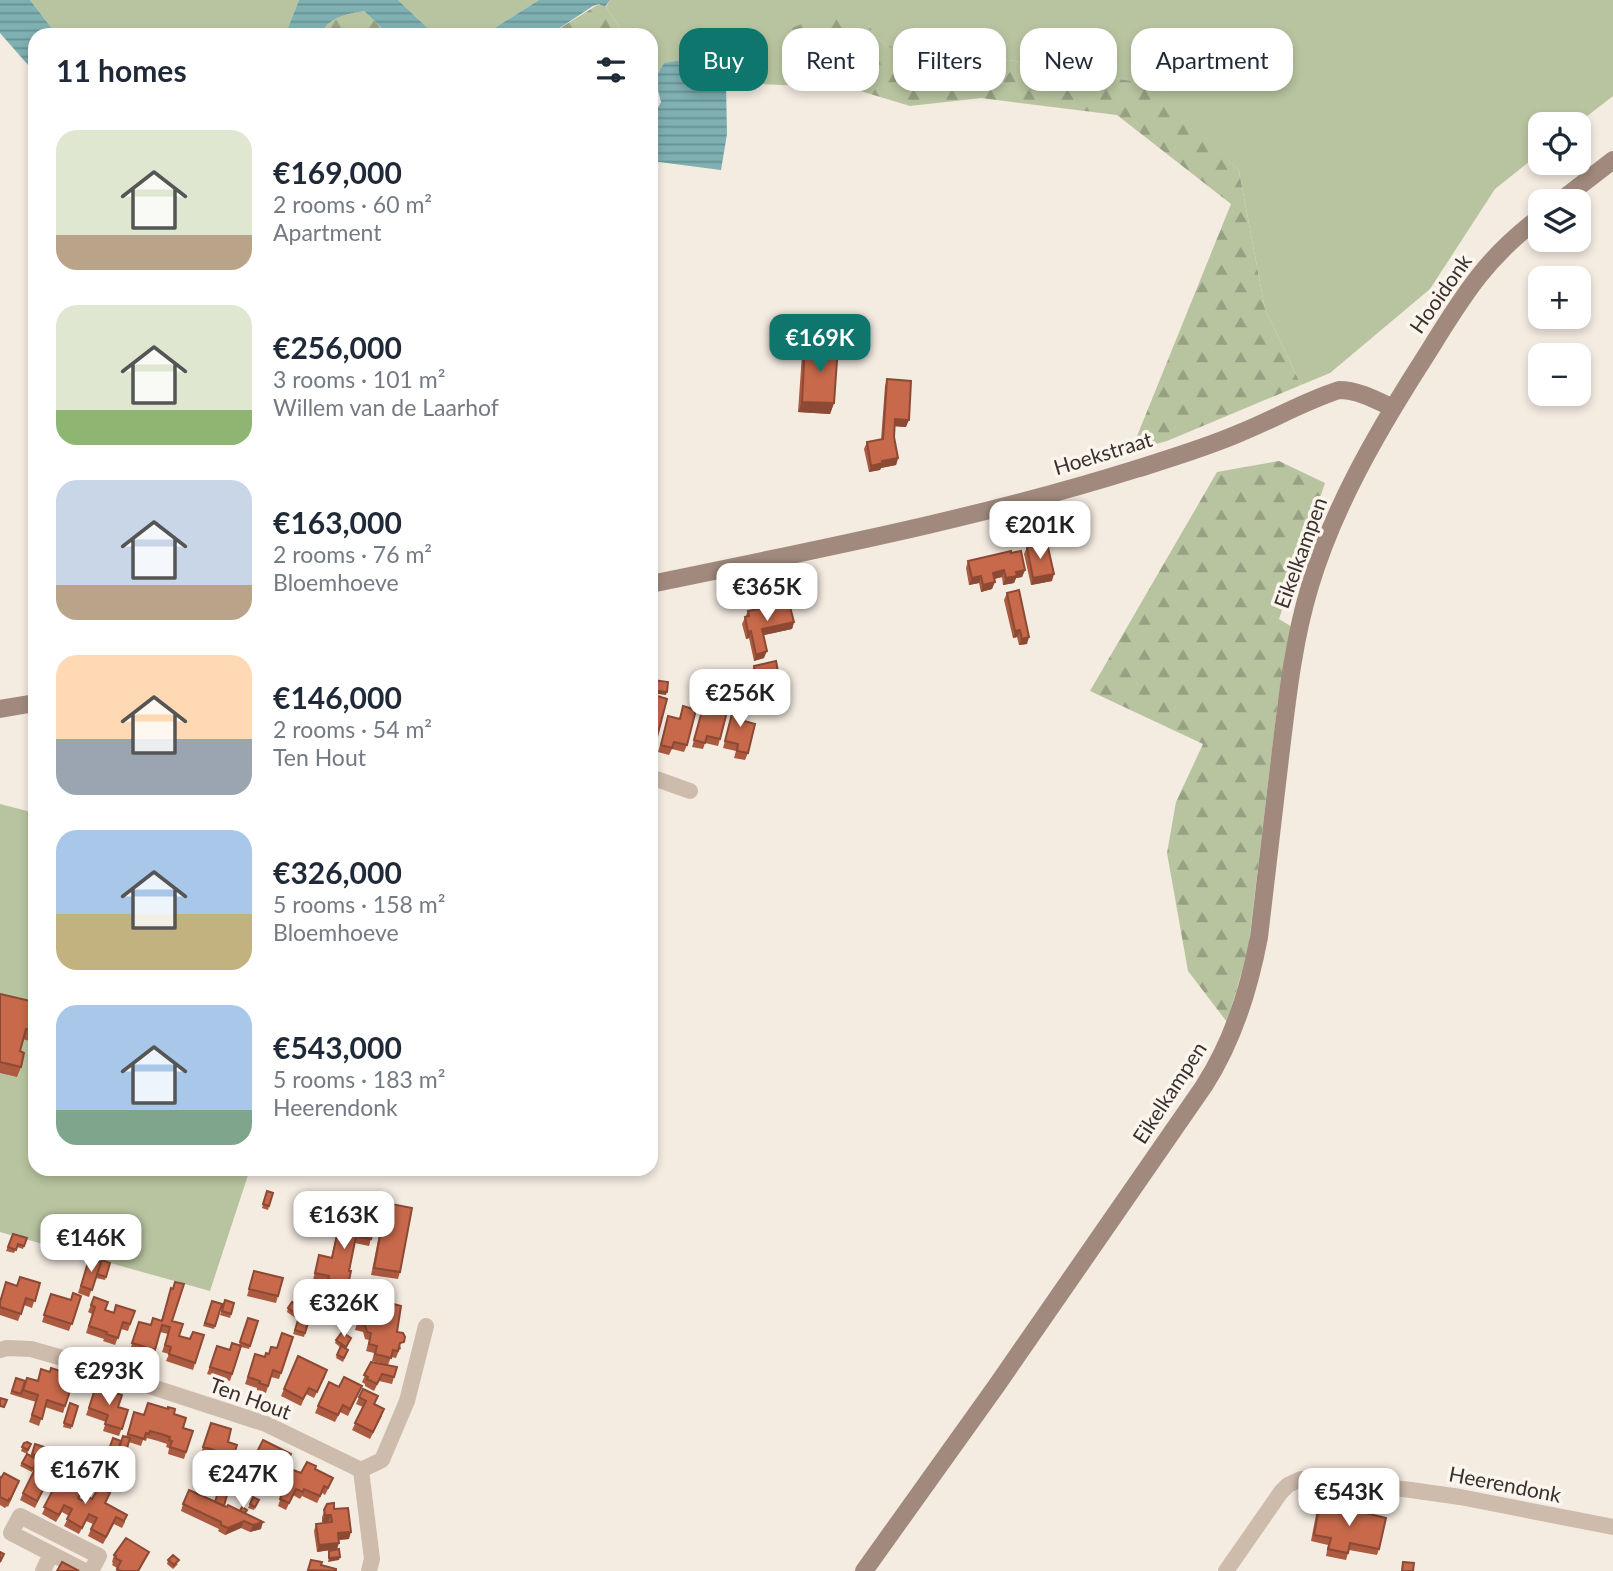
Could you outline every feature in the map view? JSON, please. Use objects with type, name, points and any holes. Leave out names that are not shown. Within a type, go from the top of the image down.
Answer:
[{"type":"street","points":[[1576,189],[1613,160]]},
{"type":"street","name":"Hooidonk","points":[[1393,408],[1480,275],[1528,227]]},
{"type":"street","name":"Hoekstraat","points":[[658,583],[888,535],[981,513],[1134,470],[1219,441],[1339,390],[1362,394],[1393,408]]},
{"type":"street","name":"Eikelkampen","points":[[864,1571],[1196,1098],[1226,1048],[1250,977],[1259,937],[1286,705],[1304,609],[1318,561],[1336,517],[1393,408]]},
{"type":"street","points":[[0,709],[28,704]]},
{"type":"street","points":[[658,780],[690,791]]},
{"type":"street","points":[[369,1571],[372,1559],[360,1470],[382,1460],[407,1401],[426,1326]]},
{"type":"street","name":"Ten Hout","points":[[0,1350],[32,1349],[266,1424],[360,1470]]},
{"type":"street","name":"Heerendonk","points":[[1226,1571],[1281,1492],[1294,1481],[1301,1479],[1423,1491],[1613,1527]]},
{"type":"street","points":[[85,1571],[11,1533],[20,1516],[99,1556],[92,1571]]},
{"type":"street","points":[[43,1571],[51,1554]]},
{"type":"green space","points":[[30,0],[299,0],[288,28],[52,28]]},
{"type":"green space","points":[[398,0],[539,0],[494,28],[428,28]]},
{"type":"green space","points":[[610,0],[1613,0],[1613,96],[1591,113],[1528,112],[1528,163],[1495,189],[1430,289],[1330,373],[1301,385],[1265,309],[1239,171],[1166,91],[1293,91],[1293,28],[1131,28],[1131,81],[1117,78],[1117,28],[1020,28],[1020,62],[1006,60],[1006,28],[893,28],[893,46],[886,46],[879,38],[879,28],[871,28],[868,25],[861,28],[782,28],[782,85],[768,84],[768,28],[679,28],[679,64],[664,63],[658,73],[658,28],[620,28],[606,7]]},
{"type":"green space","points":[[599,4],[606,7],[620,28],[560,28]]},
{"type":"green space","points":[[364,11],[382,28],[325,28],[333,20]]},
{"type":"green space","points":[[827,13],[871,28],[792,28]]},
{"type":"green space","points":[[879,38],[886,46],[893,46],[893,91],[1006,91],[1006,60],[1020,62],[1020,91],[1117,91],[1117,78],[1131,81],[1131,91],[1166,91],[1239,171],[1265,309],[1301,385],[1167,441],[1131,451],[1231,204],[1117,115],[981,98],[910,106],[860,91],[879,91]]},
{"type":"green space","points":[[1279,461],[1325,483],[1279,619],[1292,627],[1278,700],[1248,951],[1227,1022],[1188,971],[1167,853],[1176,802],[1203,744],[1090,691],[1217,472]]},
{"type":"green space","points":[[0,804],[28,811],[28,1176],[248,1176],[210,1291],[0,1232]]},
{"type":"water","points":[[0,0],[30,0],[52,28],[28,28],[28,65],[0,33]]},
{"type":"water","points":[[299,0],[398,0],[428,28],[382,28],[364,11],[333,20],[325,28],[288,28]]},
{"type":"water","points":[[539,0],[610,0],[605,7],[599,4],[593,6],[560,28],[494,28]]},
{"type":"water","points":[[679,61],[679,91],[726,91],[727,134],[721,170],[658,162],[658,108],[661,102],[658,73],[664,63]]},
{"type":"building","points":[[805,344],[838,346],[834,403],[802,402]]},
{"type":"building","points":[[887,379],[911,381],[909,420],[895,419],[894,437],[898,458],[871,466],[867,442],[883,439]]},
{"type":"building","points":[[1047,543],[1054,574],[1033,578],[1027,547]]},
{"type":"building","points":[[1021,551],[1025,570],[1016,572],[1017,576],[1006,578],[1004,570],[993,573],[995,582],[983,585],[981,576],[972,578],[968,561]]},
{"type":"building","points":[[1019,590],[1029,637],[1022,639],[1020,630],[1015,631],[1007,593]]},
{"type":"building","points":[[789,603],[794,622],[762,629],[767,651],[756,655],[745,617],[749,616],[748,611]]},
{"type":"building","points":[[776,661],[779,676],[753,683],[751,672],[755,671],[754,666]]},
{"type":"building","points":[[658,681],[668,682],[667,692],[658,691]]},
{"type":"building","points":[[658,696],[667,699],[658,733]]},
{"type":"building","points":[[716,701],[729,704],[720,739],[707,736],[705,743],[694,740],[702,711],[713,714]]},
{"type":"building","points":[[735,702],[748,705],[744,721],[755,724],[748,753],[737,751],[738,744],[725,741]]},
{"type":"building","points":[[683,706],[696,710],[687,745],[674,742],[672,748],[661,745],[668,716],[680,719]]},
{"type":"building","points":[[0,994],[28,1000],[28,1029],[20,1051],[24,1053],[21,1067],[0,1062]]},
{"type":"building","points":[[267,1191],[273,1193],[269,1206],[263,1204]]},
{"type":"building","points":[[386,1203],[412,1208],[400,1272],[374,1268]]},
{"type":"building","points":[[357,1208],[362,1210],[359,1218],[354,1215]]},
{"type":"building","points":[[360,1215],[374,1227],[371,1239],[356,1236],[349,1280],[346,1283],[315,1273],[319,1255],[332,1258],[340,1221],[358,1225]]},
{"type":"building","points":[[13,1234],[27,1238],[24,1246],[18,1244],[16,1250],[8,1247]]},
{"type":"building","points":[[89,1259],[101,1262],[92,1290],[81,1286]]},
{"type":"building","points":[[102,1260],[110,1263],[106,1277],[97,1274]]},
{"type":"building","points":[[254,1271],[283,1278],[278,1296],[249,1289]]},
{"type":"building","points":[[20,1277],[40,1283],[35,1301],[26,1298],[21,1314],[0,1307],[6,1282],[17,1286]]},
{"type":"building","points":[[175,1282],[184,1284],[172,1321],[183,1324],[179,1336],[190,1339],[193,1332],[204,1335],[195,1363],[169,1354],[171,1347],[165,1345],[170,1327],[162,1325],[155,1350],[132,1343],[139,1322],[151,1325],[153,1318],[162,1321]]},
{"type":"building","points":[[73,1293],[81,1296],[72,1324],[44,1315],[51,1294],[71,1300]]},
{"type":"building","points":[[300,1294],[310,1296],[309,1306],[302,1305],[313,1309],[307,1321],[288,1308],[292,1302],[298,1304]]},
{"type":"building","points":[[94,1297],[108,1302],[105,1310],[114,1313],[116,1305],[135,1311],[130,1324],[123,1322],[118,1338],[89,1326],[95,1307],[91,1305]]},
{"type":"building","points":[[225,1300],[234,1303],[231,1314],[222,1311]]},
{"type":"building","points":[[379,1300],[401,1306],[397,1332],[403,1333],[405,1337],[398,1351],[393,1350],[391,1358],[375,1354],[377,1346],[369,1344],[371,1333],[367,1332],[365,1325],[357,1323],[360,1313],[365,1309],[376,1311]]},
{"type":"building","points":[[212,1301],[222,1304],[215,1326],[205,1323]]},
{"type":"building","points":[[248,1318],[258,1321],[250,1346],[240,1342]]},
{"type":"building","points":[[298,1320],[308,1323],[305,1333],[295,1330]]},
{"type":"building","points":[[342,1332],[351,1338],[346,1347],[336,1340]]},
{"type":"building","points":[[282,1333],[293,1337],[281,1373],[273,1370],[268,1386],[248,1377],[255,1354],[265,1357],[271,1347],[277,1348]]},
{"type":"building","points":[[232,1343],[241,1346],[232,1374],[210,1367],[217,1346],[230,1350]]},
{"type":"building","points":[[341,1346],[348,1350],[344,1358],[337,1355]]},
{"type":"building","points":[[298,1356],[327,1370],[317,1392],[309,1388],[303,1399],[284,1389]]},
{"type":"building","points":[[371,1362],[397,1367],[394,1377],[382,1374],[377,1384],[367,1379],[364,1375]]},
{"type":"building","points":[[51,1368],[70,1378],[67,1391],[70,1391],[65,1406],[47,1400],[42,1419],[32,1415],[38,1395],[23,1390],[27,1378],[38,1381],[41,1369],[50,1372]]},
{"type":"building","points":[[344,1377],[362,1386],[350,1409],[343,1405],[338,1415],[318,1406],[329,1382],[339,1387]]},
{"type":"building","points":[[16,1378],[25,1381],[21,1394],[12,1391]]},
{"type":"building","points":[[96,1386],[122,1395],[118,1407],[128,1410],[122,1429],[105,1424],[108,1415],[89,1408]]},
{"type":"building","points":[[363,1389],[378,1396],[374,1404],[384,1409],[373,1432],[355,1423],[366,1401],[359,1397]]},
{"type":"building","points":[[0,1398],[7,1400],[4,1407],[0,1406]]},
{"type":"building","points":[[70,1403],[78,1406],[72,1426],[64,1423]]},
{"type":"building","points":[[148,1403],[175,1409],[174,1414],[186,1418],[183,1428],[193,1431],[186,1452],[170,1447],[170,1437],[161,1434],[150,1431],[144,1439],[128,1434],[134,1412],[144,1415]]},
{"type":"building","points":[[211,1423],[231,1429],[228,1442],[237,1445],[231,1464],[211,1458],[214,1450],[203,1447]]},
{"type":"building","points":[[123,1436],[130,1438],[118,1479],[110,1476]]},
{"type":"building","points":[[113,1438],[121,1441],[115,1457],[107,1455]]},
{"type":"building","points":[[263,1440],[291,1454],[285,1467],[301,1473],[307,1462],[333,1478],[328,1488],[324,1486],[320,1496],[304,1489],[303,1492],[296,1489],[289,1503],[280,1499],[284,1490],[269,1483],[271,1479],[263,1476],[261,1479],[238,1468],[246,1452],[255,1456]]},
{"type":"building","points":[[27,1442],[31,1444],[28,1450],[22,1447]]},
{"type":"building","points":[[35,1444],[44,1447],[41,1458],[32,1454]]},
{"type":"building","points":[[27,1454],[38,1460],[33,1469],[22,1463]]},
{"type":"building","points":[[35,1469],[50,1477],[37,1501],[23,1493]]},
{"type":"building","points":[[4,1473],[19,1481],[8,1501],[0,1497],[0,1477]]},
{"type":"building","points":[[76,1475],[87,1481],[78,1498],[85,1502],[88,1497],[92,1499],[99,1487],[110,1493],[105,1503],[127,1515],[124,1521],[116,1517],[106,1537],[91,1529],[97,1518],[89,1514],[82,1528],[67,1519],[72,1509],[64,1505],[59,1515],[44,1507],[55,1486],[64,1491],[71,1478],[73,1480]]},
{"type":"building","points":[[54,1479],[58,1481],[55,1488],[50,1485]]},
{"type":"building","points":[[189,1490],[263,1522],[253,1525],[244,1521],[228,1528],[221,1525],[221,1522],[183,1504]]},
{"type":"building","points":[[218,1492],[227,1495],[224,1506],[215,1502]]},
{"type":"building","points":[[253,1497],[259,1500],[255,1507],[250,1504]]},
{"type":"building","points":[[1320,1502],[1386,1518],[1379,1549],[1350,1543],[1348,1553],[1328,1549],[1331,1538],[1314,1535]]},
{"type":"building","points":[[334,1503],[334,1509],[348,1508],[351,1532],[338,1533],[339,1543],[319,1545],[316,1524],[332,1522],[331,1515],[325,1515],[324,1510],[327,1504]]},
{"type":"building","points":[[126,1538],[149,1552],[138,1571],[117,1569],[121,1561],[114,1555]]},
{"type":"building","points":[[339,1549],[340,1557],[329,1558],[329,1551]]},
{"type":"building","points":[[173,1555],[179,1560],[174,1565],[168,1560]]},
{"type":"building","points":[[311,1560],[322,1562],[321,1565],[336,1571],[308,1570]]},
{"type":"building","points":[[62,1562],[79,1571],[57,1571]]},
{"type":"building","points":[[1403,1562],[1414,1563],[1413,1571],[1402,1571]]}]
